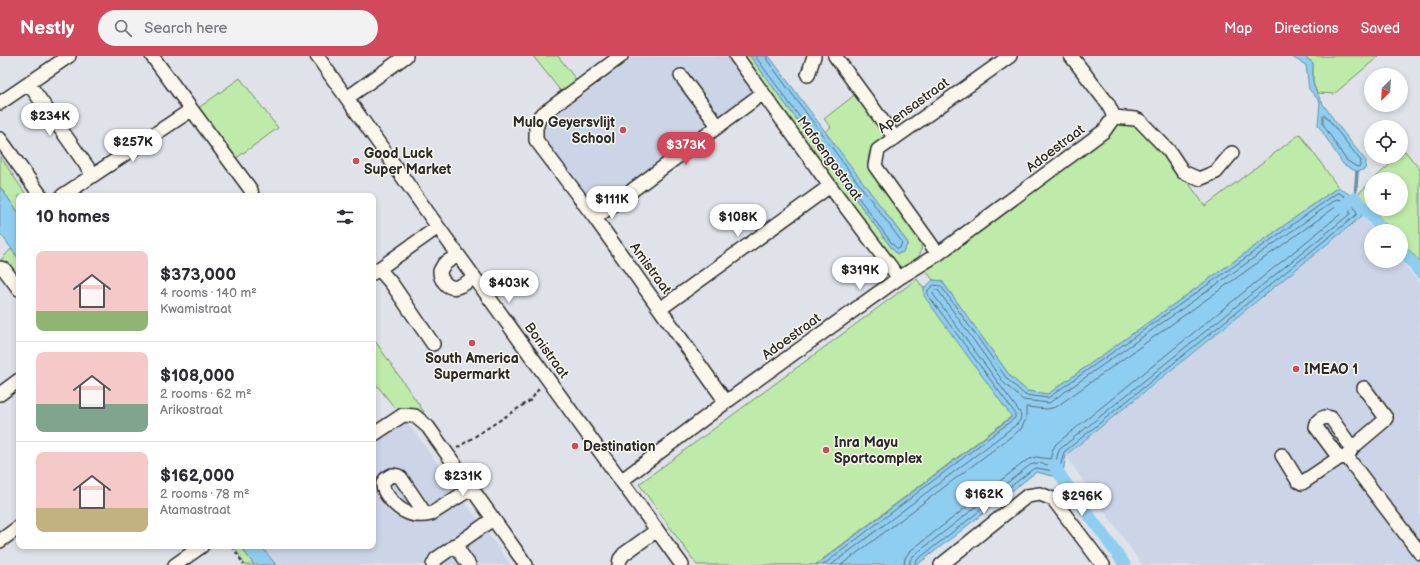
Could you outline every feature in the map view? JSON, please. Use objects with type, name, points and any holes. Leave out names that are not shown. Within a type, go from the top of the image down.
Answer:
[{"type":"street","points":[[0,103],[69,56]]},
{"type":"street","points":[[152,56],[251,190],[252,193]]},
{"type":"street","name":"Bonistraat","points":[[317,56],[474,278],[682,565]]},
{"type":"street","points":[[347,98],[406,56]]},
{"type":"street","name":"Amistraat","points":[[621,56],[540,116],[536,128],[536,140],[595,218],[726,402]]},
{"type":"street","name":"Mafoengostraat","points":[[736,56],[899,278]]},
{"type":"street","points":[[808,75],[814,56]]},
{"type":"street","points":[[835,56],[895,138]]},
{"type":"street","name":"Apensastraat","points":[[938,254],[875,166],[878,150],[1010,56]]},
{"type":"street","points":[[1071,56],[1108,104],[1114,117],[1135,119],[1140,121],[1164,146],[1183,172],[1199,179],[1216,172],[1232,153]]},
{"type":"street","points":[[681,76],[718,126]]},
{"type":"street","points":[[29,84],[93,176]]},
{"type":"street","points":[[595,218],[763,93]]},
{"type":"street","points":[[67,193],[191,110]]},
{"type":"street","name":"Adoestraat","points":[[621,480],[726,402],[899,278],[938,254],[1104,131],[1114,117]]},
{"type":"street","points":[[0,139],[40,193]]},
{"type":"street","points":[[660,309],[830,186]]},
{"type":"street","points":[[433,344],[392,284],[376,271],[438,227]]},
{"type":"street","points":[[458,254],[444,264],[440,270],[441,278],[444,283],[451,288],[455,288],[474,278]]},
{"type":"street","points":[[0,268],[4,269],[16,285]]},
{"type":"street","points":[[0,394],[16,382]]},
{"type":"street","points":[[1282,455],[1298,481],[1302,483],[1346,454],[1386,418],[1364,388]]},
{"type":"street","points":[[376,433],[403,415],[415,416],[428,427],[526,565]]},
{"type":"street","points":[[1346,454],[1420,553]]},
{"type":"street","points":[[426,515],[431,514],[472,488]]},
{"type":"street","points":[[941,565],[1027,496],[1040,494],[1053,499],[1103,565]]},
{"type":"street","points":[[433,565],[436,558],[493,518]]},
{"type":"street","points":[[0,541],[16,529]]},
{"type":"street","points":[[619,565],[620,559],[624,554],[657,530]]},
{"type":"street","points":[[455,545],[469,565]]},
{"type":"street","points":[[175,565],[198,549]]},
{"type":"path","points":[[447,453],[462,446],[531,400],[547,377]]},
{"type":"path","points":[[234,549],[244,565]]},
{"type":"shaded area","name":"Mulo Geyersvlijt School","points":[[632,56],[727,56],[753,93],[596,208],[544,139],[542,126],[549,115]]},
{"type":"shaded area","name":"IMEAO 1","points":[[1362,216],[1369,224],[1364,224],[1364,268],[1407,268],[1420,283],[1420,565],[1142,565],[1066,456]]},
{"type":"shaded area","points":[[398,422],[405,422],[410,426],[511,565],[276,565],[263,549],[376,549],[376,437]]},
{"type":"green space","points":[[533,56],[558,56],[578,82],[563,94]]},
{"type":"green space","points":[[741,56],[750,56],[891,247],[898,254],[903,252],[908,243],[825,132],[831,127],[824,119],[857,93],[885,134],[869,152],[868,167],[920,239],[920,253],[914,261],[906,267],[899,267],[893,263]]},
{"type":"green space","points":[[1304,56],[1379,56],[1334,94],[1317,93],[1313,83],[1313,63]]},
{"type":"green space","points":[[240,78],[278,128],[235,159],[197,109]]},
{"type":"green space","points":[[1114,120],[1137,124],[1168,154],[1205,206],[1300,134],[1338,187],[1048,394],[1027,391],[1010,376],[942,281],[933,280],[924,268]]},
{"type":"green space","points":[[1408,155],[1420,170],[1420,262],[1408,249],[1408,224],[1386,224],[1378,216],[1408,216],[1408,172],[1382,172],[1390,164],[1408,164]]},
{"type":"green space","points":[[0,156],[25,193],[16,193],[16,209],[0,187]]},
{"type":"green space","points":[[1364,188],[1364,200],[1358,194]]},
{"type":"green space","points":[[11,249],[16,255],[16,279],[1,260]]},
{"type":"green space","name":"Inra Mayu Sportcomplex","points":[[917,279],[1012,416],[815,565],[697,565],[639,484]]},
{"type":"green space","points":[[376,342],[424,412],[418,417],[411,411],[394,407],[376,384]]},
{"type":"green space","points":[[236,549],[243,549],[254,565],[245,565]]},
{"type":"water","points":[[750,56],[769,56],[908,243],[903,252],[897,254],[891,247]]},
{"type":"water","points":[[1290,56],[1304,56],[1313,63],[1313,82],[1316,90],[1328,111],[1364,158],[1365,169],[1357,172],[1343,164],[1318,125],[1320,102],[1309,89],[1306,65]]},
{"type":"water","points":[[0,187],[16,209],[16,255],[0,233]]},
{"type":"water","points":[[1338,187],[1355,198],[1362,216],[1066,455],[1062,478],[1036,472],[917,565],[816,565],[1012,417],[924,296],[924,288],[933,280],[942,281],[1010,376],[1027,391],[1048,394]]},
{"type":"water","points":[[243,549],[263,549],[276,565],[254,565]]},
{"type":"waterway","points":[[1355,198],[1357,172]]},
{"type":"waterway","points":[[1341,208],[1355,198],[1378,224]]},
{"type":"waterway","points":[[1408,258],[1420,272]]},
{"type":"waterway","points":[[1054,465],[1125,565]]},
{"type":"place","name":"Mulo Geyersvlijt School","points":[[623,130]]},
{"type":"place","name":"Good Luck Super Market","points":[[356,161]]},
{"type":"place","name":"South America Supermarkt","points":[[472,343]]},
{"type":"place","name":"IMEAO 1","points":[[1296,369]]},
{"type":"place","name":"Destination","points":[[575,446]]},
{"type":"place","name":"Inra Mayu Sportcomplex","points":[[826,450]]}]
